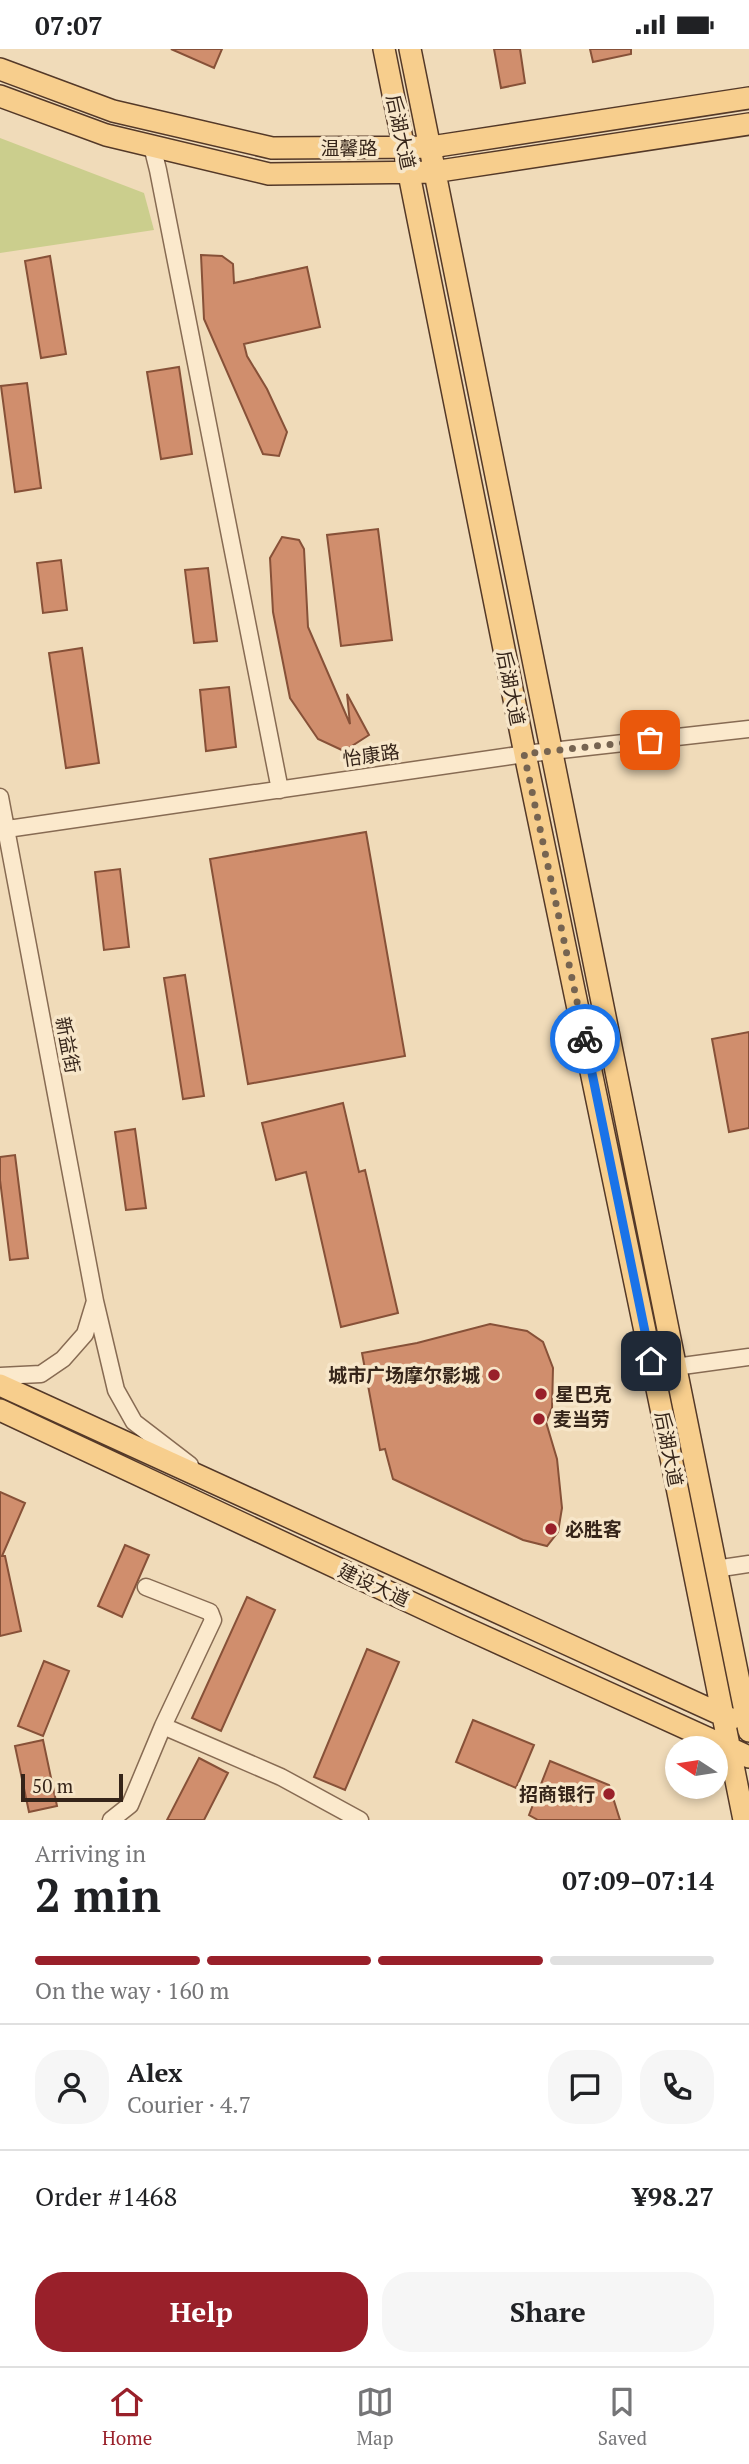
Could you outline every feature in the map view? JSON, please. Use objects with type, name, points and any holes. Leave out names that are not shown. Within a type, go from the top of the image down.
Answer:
[{"type":"main road","name":"后湖大道","points":[[384,49],[524,754],[744,1820]]},
{"type":"main road","name":"后湖大道","points":[[410,49],[749,1728]]},
{"type":"main road","name":"温馨路","points":[[0,69],[113,111],[272,148],[431,147],[749,98]]},
{"type":"main road","name":"温馨路","points":[[1,96],[106,135],[269,174],[436,172],[749,124]]},
{"type":"main road","name":"建设大道","points":[[0,1385],[749,1728]]},
{"type":"main road","name":"建设大道","points":[[0,1410],[461,1626],[749,1757]]},
{"type":"street","points":[[152,146],[280,790]]},
{"type":"street","name":"怡康路","points":[[3,829],[524,754],[749,729]]},
{"type":"street","name":"新益街","points":[[0,797],[3,829],[95,1301],[116,1390],[134,1422],[208,1480]]},
{"type":"street","points":[[0,1376],[41,1374],[63,1359],[85,1334],[95,1301]]},
{"type":"street","points":[[675,1367],[749,1357]]},
{"type":"street","points":[[715,1569],[749,1564]]},
{"type":"street","points":[[111,1820],[130,1805],[163,1726],[213,1620],[210,1612],[146,1587]]},
{"type":"street","points":[[163,1726],[281,1777],[360,1820]]},
{"type":"green space","points":[[0,138],[144,193],[154,230],[0,253]]},
{"type":"building","points":[[171,49],[222,49],[214,68]]},
{"type":"building","points":[[494,49],[520,49],[525,83],[501,88]]},
{"type":"building","points":[[590,49],[631,49],[631,54],[593,62]]},
{"type":"building","points":[[201,255],[222,256],[233,264],[234,283],[307,267],[320,327],[244,344],[247,356],[267,389],[287,432],[279,456],[263,454],[204,319]]},
{"type":"building","points":[[50,256],[66,354],[41,358],[25,261]]},
{"type":"building","points":[[179,367],[192,454],[161,459],[147,372]]},
{"type":"building","points":[[27,383],[41,488],[15,492],[1,386]]},
{"type":"building","points":[[378,529],[392,640],[341,646],[327,535]]},
{"type":"building","points":[[282,537],[299,540],[304,549],[308,627],[350,724],[347,694],[369,735],[344,751],[318,739],[290,698],[273,612],[270,558]]},
{"type":"building","points":[[61,560],[67,610],[43,613],[37,563]]},
{"type":"building","points":[[208,568],[217,641],[194,643],[185,570]]},
{"type":"building","points":[[82,648],[99,763],[66,768],[49,653]]},
{"type":"building","points":[[229,687],[236,747],[206,751],[200,690]]},
{"type":"building","points":[[366,832],[405,1056],[248,1084],[210,859]]},
{"type":"building","points":[[120,869],[129,947],[104,950],[95,872]]},
{"type":"building","points":[[185,975],[204,1096],[183,1099],[164,978]]},
{"type":"building","points":[[749,1032],[749,1128],[729,1132],[712,1039]]},
{"type":"building","points":[[343,1103],[359,1172],[365,1170],[398,1313],[341,1327],[306,1172],[276,1180],[262,1123]]},
{"type":"building","points":[[135,1129],[146,1208],[126,1210],[115,1132]]},
{"type":"building","points":[[15,1155],[28,1258],[10,1260],[0,1180],[0,1157]]},
{"type":"building","points":[[490,1324],[527,1331],[543,1342],[553,1368],[552,1408],[546,1422],[557,1459],[562,1508],[558,1532],[547,1546],[523,1540],[393,1479],[385,1449],[380,1450],[362,1353],[417,1343]]},
{"type":"building","points":[[0,1492],[25,1503],[2,1556],[5,1556],[21,1631],[0,1636]]},
{"type":"building","points":[[125,1545],[149,1555],[122,1617],[98,1606]]},
{"type":"building","points":[[247,1597],[275,1610],[221,1731],[192,1718]]},
{"type":"building","points":[[367,1649],[399,1662],[345,1790],[314,1777]]},
{"type":"building","points":[[44,1661],[69,1671],[43,1736],[18,1726]]},
{"type":"building","points":[[473,1720],[534,1745],[516,1788],[456,1762]]},
{"type":"building","points":[[43,1740],[57,1806],[29,1812],[15,1746]]},
{"type":"building","points":[[199,1758],[228,1773],[204,1820],[167,1820]]},
{"type":"building","points":[[550,1761],[609,1785],[620,1820],[538,1820],[529,1815]]},
{"type":"way so far","points":[[585,1039],[524,754],[650,740]]},
{"type":"place","name":"城市广场摩尔影城","points":[[494,1375]]},
{"type":"place","name":"星巴克","points":[[541,1394]]},
{"type":"place","name":"麦当劳","points":[[539,1419]]},
{"type":"place","name":"必胜客","points":[[551,1529]]},
{"type":"place","name":"招商银行","points":[[609,1794]]},
{"type":"route","points":[[585,1039],[651,1361]]}]
